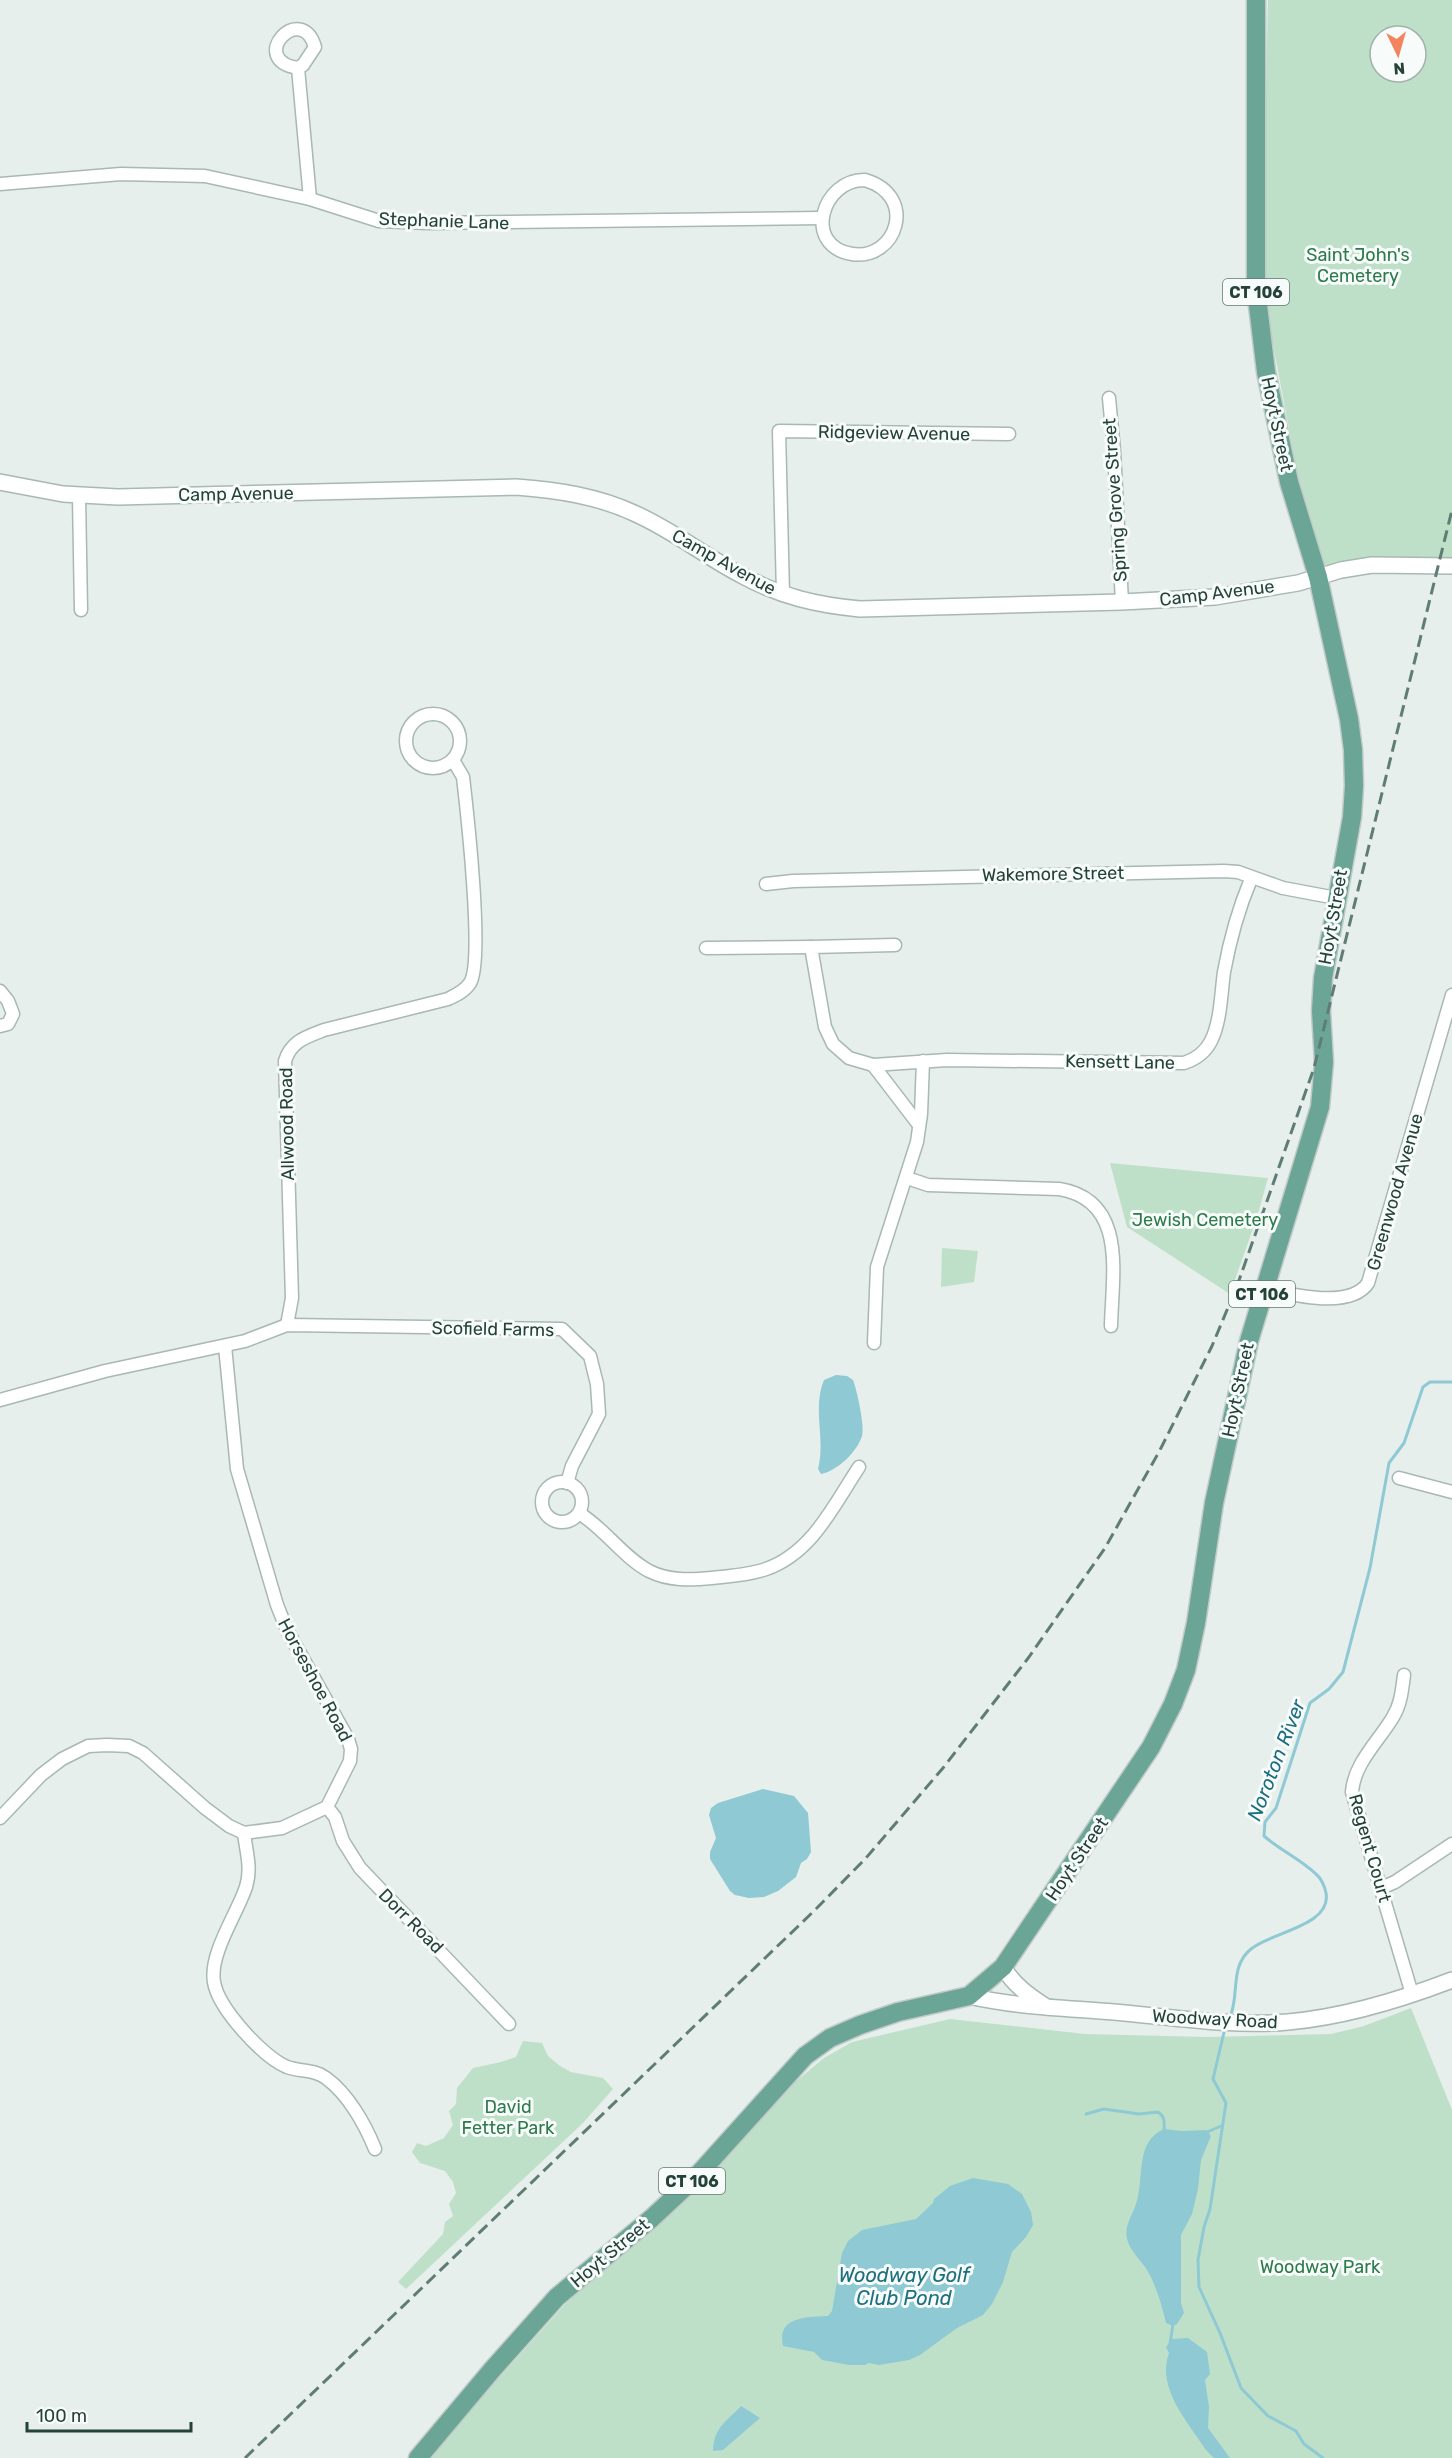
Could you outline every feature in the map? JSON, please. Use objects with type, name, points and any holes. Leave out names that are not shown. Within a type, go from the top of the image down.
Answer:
[{"type":"main road","name":"Hoyt Street","points":[[418,2458],[492,2370],[558,2297],[652,2218],[696,2177],[805,2056],[830,2038],[860,2025],[898,2012],[969,1996],[1003,1967],[1151,1747],[1179,1687],[1193,1640],[1210,1522],[1249,1341],[1320,1107],[1324,1062],[1322,993],[1336,898],[1352,817],[1353,750],[1318,577],[1289,482],[1266,372],[1256,289],[1256,0]]},
{"type":"street","points":[[298,68],[310,199]]},
{"type":"street","name":"Stephanie Lane","points":[[0,184],[121,174],[205,176],[310,199],[379,221],[429,224],[822,218]]},
{"type":"street","points":[[865,180],[878,185],[890,194],[896,206],[893,233],[877,250],[861,255],[850,254],[832,245],[821,227],[822,218],[829,201],[840,188],[853,181],[865,180]]},
{"type":"street","name":"Spring Grove Street","points":[[1109,398],[1122,602]]},
{"type":"street","name":"Ridgeview Avenue","points":[[783,594],[779,431],[1009,434]]},
{"type":"street","name":"Camp Avenue","points":[[0,482],[79,496],[516,487],[558,490],[599,500],[635,513],[742,576],[783,594],[820,605],[860,609],[1122,602],[1215,597],[1298,583],[1341,570],[1372,564],[1452,566]]},
{"type":"street","points":[[79,496],[81,610]]},
{"type":"street","points":[[434,714],[449,719],[459,734],[460,743],[453,760],[446,765],[430,768],[415,762],[406,748],[406,740],[412,724],[425,715],[434,714]]},
{"type":"street","name":"Allwood Road","points":[[287,1325],[292,1298],[286,1070],[288,1051],[293,1044],[315,1033],[448,999],[463,991],[474,973],[475,935],[466,800],[463,777],[453,760]]},
{"type":"street","name":"Wakemore Street","points":[[766,884],[793,881],[1209,871],[1238,872],[1251,879],[1282,888],[1336,898]]},
{"type":"street","name":"Kensett Lane","points":[[811,947],[824,1018],[833,1044],[849,1058],[873,1065],[923,1060],[1184,1063],[1196,1059],[1211,1042],[1230,936],[1251,879]]},
{"type":"street","points":[[706,948],[895,945]]},
{"type":"street","points":[[0,991],[8,1001],[13,1014],[8,1024],[0,1026]]},
{"type":"street","name":"Greenwood Avenue","points":[[1264,1289],[1318,1297],[1343,1298],[1360,1292],[1368,1282],[1452,995]]},
{"type":"street","points":[[874,1343],[877,1267],[907,1178],[919,1125],[923,1060]]},
{"type":"street","points":[[873,1065],[919,1125]]},
{"type":"street","points":[[907,1178],[928,1185],[1059,1189],[1088,1200],[1103,1216],[1112,1239],[1111,1326]]},
{"type":"street","points":[[0,1400],[54,1387],[105,1371],[225,1346],[287,1325]]},
{"type":"street","name":"Scofield Farms","points":[[287,1325],[562,1329],[590,1356],[597,1384],[599,1414],[572,1466],[567,1483]]},
{"type":"street","name":"Horseshoe Road","points":[[225,1346],[237,1469],[277,1605],[287,1630],[345,1732],[351,1749],[346,1773],[327,1807]]},
{"type":"street","points":[[579,1513],[635,1561],[658,1575],[693,1580],[739,1575],[766,1569],[804,1548],[859,1467]]},
{"type":"street","points":[[1399,1478],[1452,1492]]},
{"type":"street","points":[[560,1482],[567,1483],[573,1485],[581,1495],[579,1513],[569,1521],[557,1522],[551,1519],[543,1508],[542,1501],[548,1488],[560,1482]]},
{"type":"street","name":"Regent Court","points":[[1404,1676],[1401,1698],[1394,1715],[1357,1772],[1353,1783],[1355,1808],[1382,1888],[1412,1994]]},
{"type":"street","points":[[0,1818],[41,1775],[62,1759],[88,1746],[107,1745],[129,1746],[143,1753],[205,1808],[229,1826],[244,1833],[282,1828],[327,1807]]},
{"type":"street","name":"Dorr Road","points":[[327,1807],[335,1817],[344,1840],[360,1868],[509,2024]]},
{"type":"street","points":[[244,1833],[249,1869],[246,1886],[218,1955],[213,1979],[215,1990],[246,2034],[266,2055],[288,2067],[312,2070],[327,2079],[350,2104],[375,2149]]},
{"type":"street","points":[[1382,1888],[1395,1882],[1452,1844]]},
{"type":"street","name":"Woodway Road","points":[[1003,1967],[1026,1995],[1045,2006]]},
{"type":"street","name":"Woodway Road","points":[[969,1996],[998,2002],[1235,2023],[1303,2020],[1373,2006],[1452,1980]]},
{"type":"green space","name":"Saint John's Cemetery","points":[[1268,0],[1452,0],[1452,562],[1355,559],[1320,568],[1301,493],[1262,286]]},
{"type":"green space","name":"Jewish Cemetery","points":[[1110,1163],[1268,1178],[1230,1294],[1127,1227]]},
{"type":"green space","points":[[942,1248],[978,1251],[974,1282],[941,1287]]},
{"type":"green space","name":"Woodway Park","points":[[1411,2008],[1452,2110],[1452,2458],[431,2458],[439,2445],[578,2290],[789,2087],[824,2058],[852,2042],[950,2019],[1085,2034],[1207,2037],[1331,2034],[1364,2026]]},
{"type":"green space","name":"David Fetter Park","points":[[523,2041],[542,2043],[548,2056],[560,2066],[571,2072],[603,2078],[613,2089],[583,2123],[406,2289],[398,2282],[443,2234],[445,2222],[453,2216],[449,2204],[456,2193],[453,2182],[445,2171],[420,2163],[412,2152],[417,2143],[426,2146],[444,2138],[453,2125],[449,2111],[456,2104],[457,2088],[473,2068],[516,2057]]},
{"type":"water","points":[[836,1375],[847,1376],[853,1380],[863,1431],[856,1448],[846,1460],[821,1474],[818,1469],[821,1447],[819,1402],[824,1380]]},
{"type":"water","points":[[763,1789],[794,1796],[808,1813],[811,1852],[801,1863],[796,1877],[778,1891],[764,1897],[749,1898],[735,1895],[730,1891],[710,1859],[710,1852],[716,1838],[709,1815],[711,1808],[718,1803]]},
{"type":"water","points":[[1164,2129],[1206,2130],[1211,2136],[1201,2160],[1198,2189],[1192,2214],[1181,2235],[1181,2303],[1184,2313],[1173,2326],[1166,2323],[1153,2282],[1131,2248],[1126,2234],[1127,2225],[1139,2194],[1144,2152],[1148,2143]]},
{"type":"water","name":"Woodway Golf Club Pond","points":[[973,2178],[1008,2184],[1022,2194],[1031,2212],[1033,2225],[1026,2237],[1012,2252],[1003,2282],[992,2304],[983,2315],[957,2328],[920,2355],[909,2360],[879,2365],[869,2363],[849,2365],[822,2360],[814,2352],[783,2346],[782,2336],[789,2324],[803,2318],[828,2316],[832,2311],[842,2253],[848,2241],[862,2230],[916,2219],[933,2203],[934,2199],[950,2186]]},
{"type":"water","points":[[1188,2338],[1207,2352],[1210,2374],[1205,2380],[1209,2407],[1208,2428],[1230,2458],[1214,2458],[1206,2450],[1170,2392],[1166,2366],[1169,2353],[1166,2347],[1172,2339]]},
{"type":"water","points":[[741,2406],[760,2418],[723,2450],[713,2451],[718,2430]]},
{"type":"waterway","name":"Noroton River","points":[[1230,2017],[1237,1972],[1244,1956],[1260,1943],[1310,1921],[1320,1913],[1325,1904],[1326,1893],[1320,1878],[1264,1836],[1265,1822],[1276,1808],[1310,1703],[1329,1689],[1343,1672],[1370,1568],[1389,1463],[1404,1443],[1423,1387],[1430,1382],[1452,1382]]},
{"type":"waterway","name":"Noroton River","points":[[1225,2028],[1213,2079],[1226,2103],[1210,2209],[1198,2260],[1199,2287],[1241,2388],[1268,2416],[1296,2431],[1304,2444],[1323,2458]]},
{"type":"waterway","points":[[1086,2114],[1104,2109],[1139,2114],[1158,2112],[1163,2118],[1164,2133]]},
{"type":"waterway","points":[[1205,2133],[1221,2126]]},
{"type":"waterway","points":[[1170,2344],[1173,2324]]},
{"type":"railway","points":[[245,2458],[815,1910],[866,1858],[943,1768],[1029,1657],[1105,1548],[1160,1450],[1212,1346],[1237,1286],[1314,1068],[1452,510]]}]
